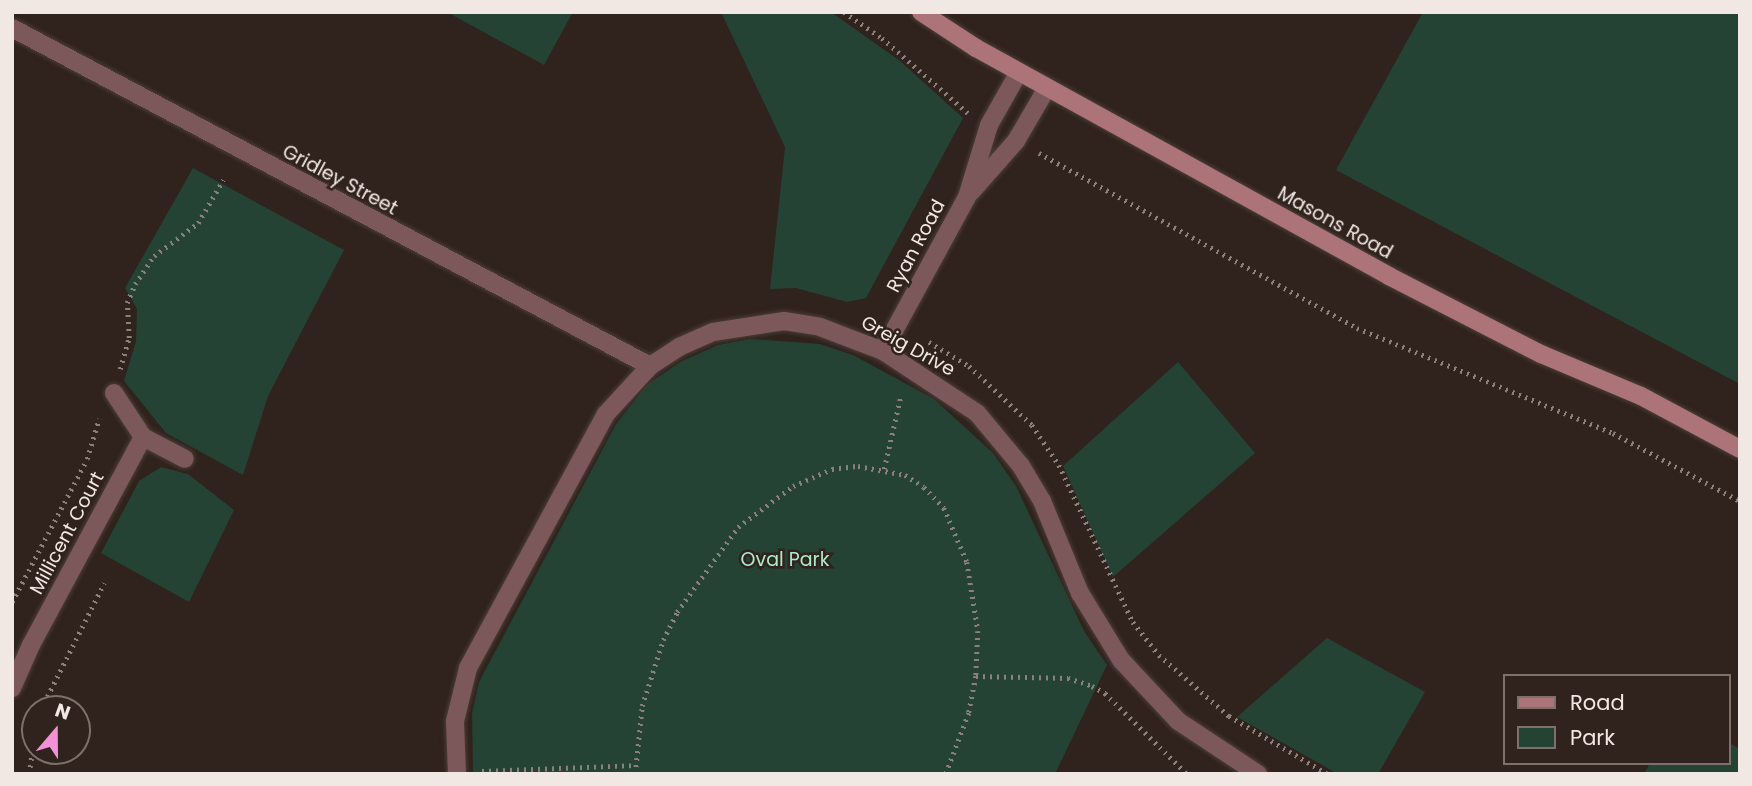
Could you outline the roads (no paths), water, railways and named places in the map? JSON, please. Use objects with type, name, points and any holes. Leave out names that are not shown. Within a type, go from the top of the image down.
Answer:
[{"type":"street","name":"Masons Road","points":[[921,12],[1047,88],[1423,294],[1541,355],[1641,396],[1740,450]]},
{"type":"street","name":"Gridley Street","points":[[12,28],[650,366]]},
{"type":"street","name":"Ryan Road","points":[[883,351],[967,197],[989,125],[1019,72]]},
{"type":"street","name":"Ryan Road","points":[[967,197],[1016,141],[1047,88]]},
{"type":"street","name":"Greig Drive","points":[[457,773],[455,721],[468,668],[606,414],[650,366],[713,332],[772,322],[820,327],[883,351],[915,369],[977,413],[1021,466],[1098,627],[1144,688],[1178,721],[1258,774]]},
{"type":"street","points":[[114,393],[143,437],[185,459]]},
{"type":"street","name":"Millicent Court","points":[[12,688],[143,437]]},
{"type":"park label","name":"Oval Park","points":[[785,560]]}]
